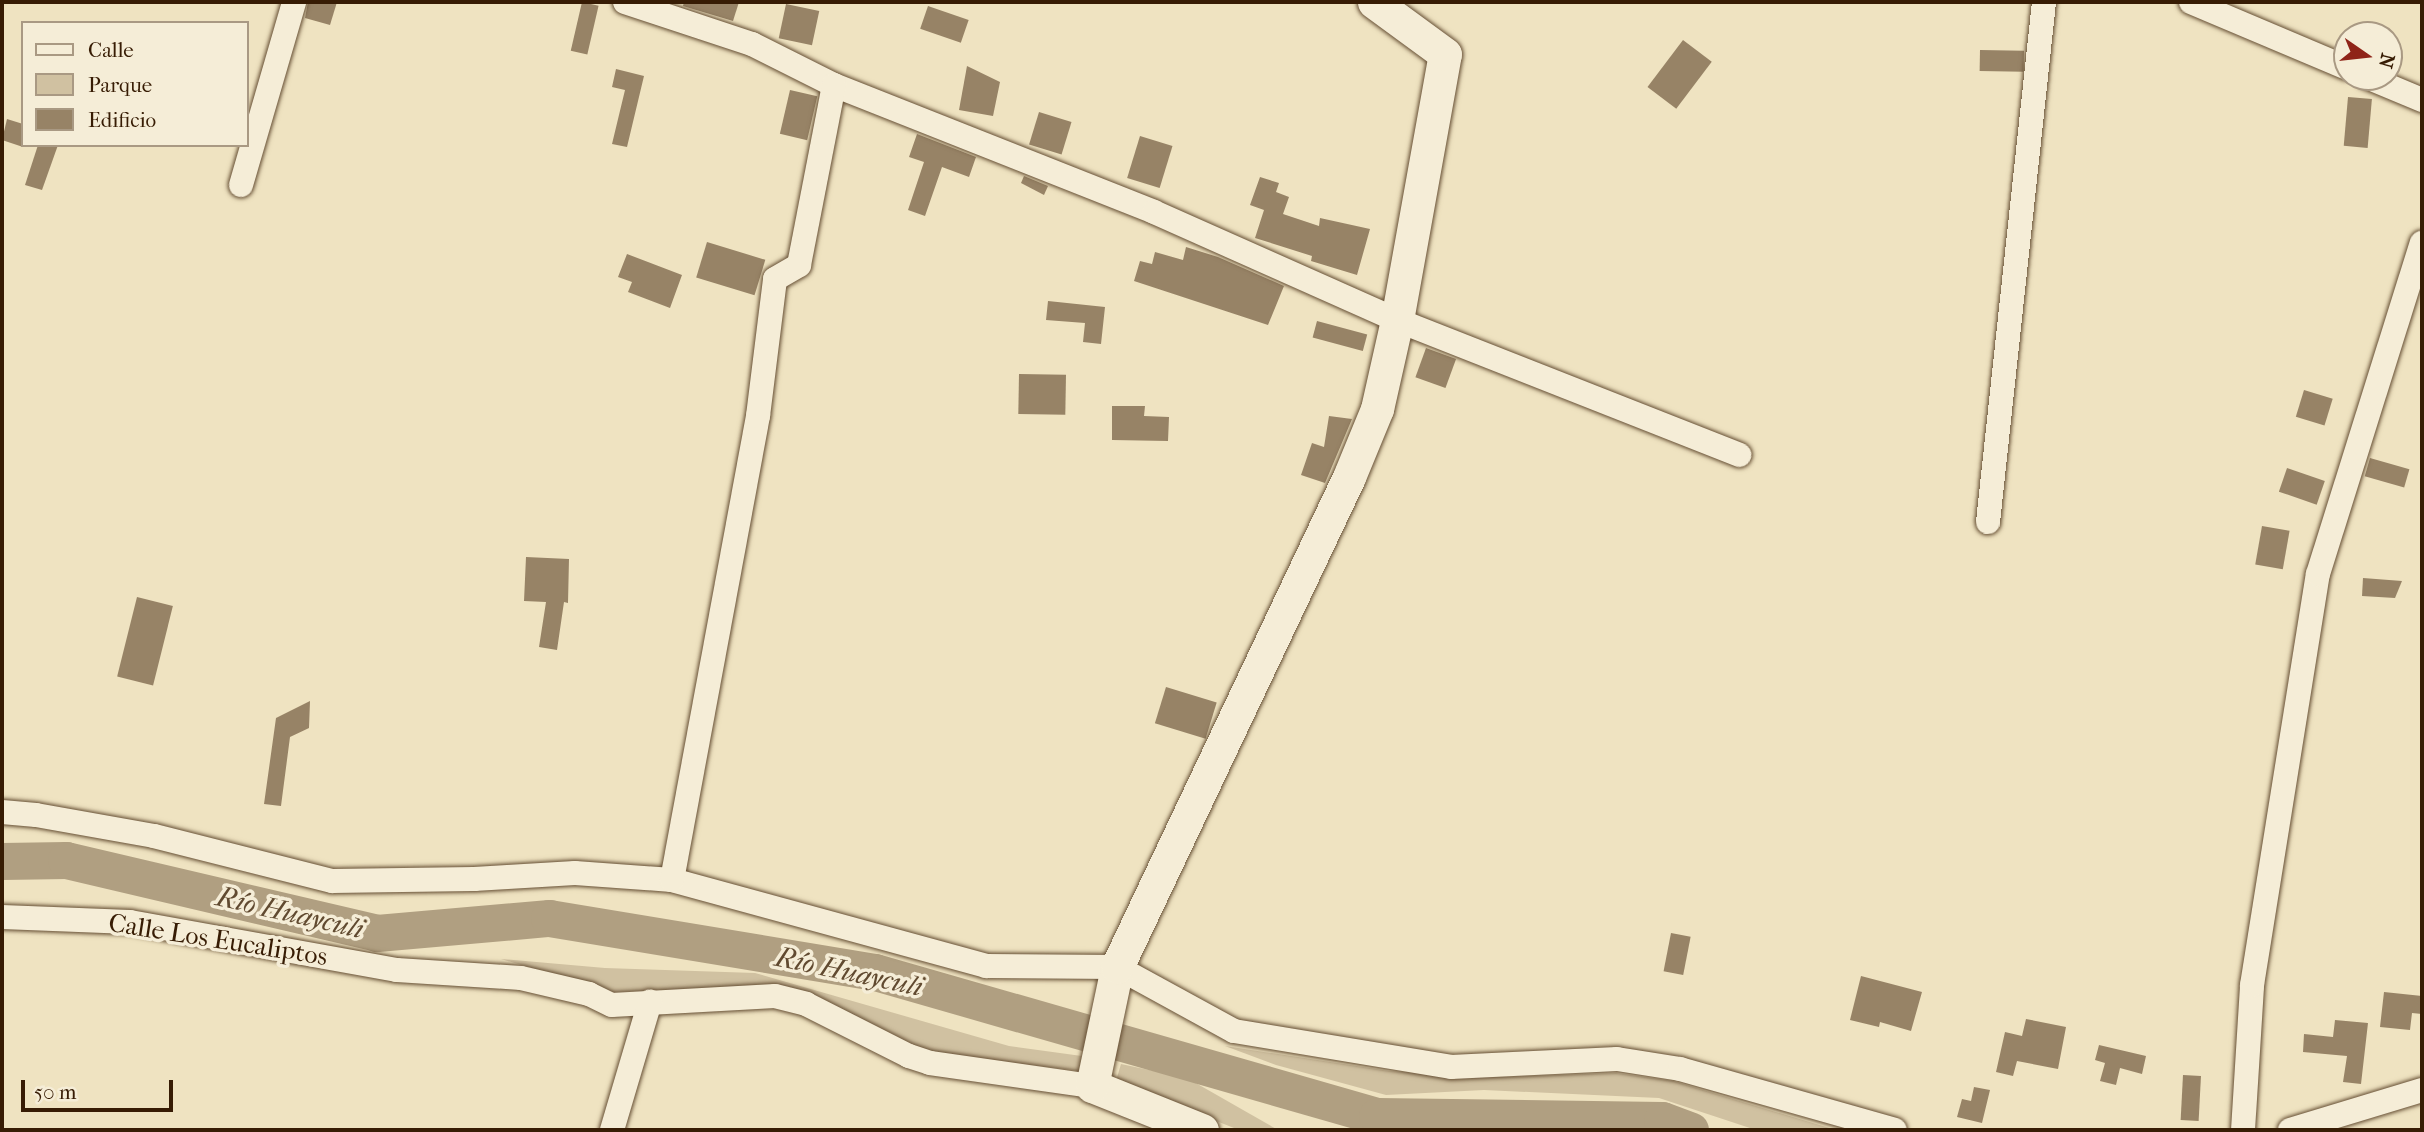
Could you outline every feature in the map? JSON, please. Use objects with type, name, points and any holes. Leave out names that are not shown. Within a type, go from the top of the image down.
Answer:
[{"type":"street","points":[[241,185],[294,2]]},
{"type":"street","points":[[625,2],[752,44],[834,85],[1154,212],[1397,320],[1740,455]]},
{"type":"street","points":[[1095,1075],[1116,979],[1349,477],[1377,409],[1397,320],[1446,54],[1374,2]]},
{"type":"street","points":[[1988,522],[2044,2]]},
{"type":"street","points":[[2191,2],[2333,62]]},
{"type":"street","points":[[671,880],[758,416],[775,279],[799,265],[834,85]]},
{"type":"street","points":[[2400,91],[2422,100]]},
{"type":"street","points":[[2244,1130],[2252,985],[2314,596],[2422,243]]},
{"type":"street","points":[[2,812],[36,815],[153,836],[332,881],[474,879],[575,873],[671,880],[986,966],[1116,979],[1234,1031],[1451,1066],[1617,1059],[1680,1069],[1895,1130]]},
{"type":"street","name":"Calle Los Eucaliptos","points":[[2,917],[130,922],[397,970],[521,978],[589,995],[612,1004],[775,996],[806,1004],[909,1056],[930,1063],[1095,1075],[1202,1130]]},
{"type":"street","points":[[612,1130],[650,1002]]},
{"type":"street","points":[[2290,1130],[2422,1090]]},
{"type":"green space","points":[[501,959],[605,968],[755,973],[1009,1046],[1089,1057],[1083,1071],[932,1054],[774,987],[613,992]]},
{"type":"green space","points":[[1225,1046],[1389,1071],[1502,1077],[1616,1073],[1673,1081],[1836,1130],[1756,1130],[1659,1098],[1484,1090],[1386,1095],[1276,1065]]},
{"type":"green space","points":[[1121,1064],[1187,1078],[1278,1130],[1239,1130],[1116,1081]]},
{"type":"building","points":[[308,2],[337,2],[330,25],[305,18]]},
{"type":"building","points":[[582,2],[599,6],[587,55],[571,51]]},
{"type":"building","points":[[684,2],[739,2],[733,21],[683,6]]},
{"type":"building","points":[[786,4],[819,11],[812,45],[779,38]]},
{"type":"building","points":[[928,6],[969,20],[961,43],[920,29]]},
{"type":"building","points":[[1683,40],[1712,62],[1676,109],[1647,87]]},
{"type":"building","points":[[1980,50],[2024,51],[2024,72],[1980,71]]},
{"type":"building","points":[[967,66],[1000,82],[993,116],[959,110]]},
{"type":"building","points":[[616,69],[644,76],[627,147],[612,144],[625,90],[612,87]]},
{"type":"building","points":[[790,90],[817,96],[807,140],[780,134]]},
{"type":"building","points":[[2348,97],[2372,99],[2368,148],[2344,146]]},
{"type":"building","points":[[1039,112],[1072,122],[1062,154],[1029,145]]},
{"type":"building","points":[[7,119],[21,123],[21,146],[2,140]]},
{"type":"building","points":[[917,134],[976,157],[969,177],[942,167],[925,216],[908,210],[924,162],[909,157]]},
{"type":"building","points":[[1140,136],[1173,146],[1160,188],[1127,178]]},
{"type":"building","points":[[37,147],[57,147],[42,190],[25,185]]},
{"type":"building","points":[[1024,176],[1048,186],[1044,195],[1021,183]]},
{"type":"building","points":[[1260,177],[1279,183],[1276,192],[1289,197],[1283,214],[1319,226],[1320,218],[1370,229],[1357,275],[1311,261],[1312,256],[1255,238],[1264,210],[1250,205]]},
{"type":"building","points":[[707,242],[765,260],[755,295],[696,277]]},
{"type":"building","points":[[1186,247],[1218,257],[1284,286],[1268,325],[1134,281],[1140,261],[1152,264],[1155,252],[1183,260]]},
{"type":"building","points":[[627,254],[682,275],[670,308],[628,292],[632,282],[618,277]]},
{"type":"building","points":[[1048,301],[1105,307],[1101,344],[1083,342],[1085,323],[1046,320]]},
{"type":"building","points":[[1317,321],[1367,334],[1363,351],[1313,337]]},
{"type":"building","points":[[1426,348],[1456,359],[1445,388],[1415,377]]},
{"type":"building","points":[[1019,374],[1066,375],[1065,415],[1018,414]]},
{"type":"building","points":[[2304,390],[2333,399],[2325,426],[2296,417]]},
{"type":"building","points":[[1112,406],[1145,406],[1144,416],[1169,417],[1168,441],[1112,440]]},
{"type":"building","points":[[1329,416],[1352,419],[1325,483],[1301,475],[1312,443],[1324,447]]},
{"type":"building","points":[[2370,458],[2409,469],[2404,488],[2365,476]]},
{"type":"building","points":[[2287,468],[2325,481],[2317,505],[2279,492]]},
{"type":"building","points":[[2262,526],[2290,531],[2283,569],[2255,564]]},
{"type":"building","points":[[526,557],[569,559],[568,603],[564,602],[557,650],[539,647],[546,602],[524,601]]},
{"type":"building","points":[[2363,578],[2402,581],[2395,598],[2362,596]]},
{"type":"building","points":[[137,597],[173,606],[153,686],[117,677]]},
{"type":"building","points":[[1166,687],[1217,702],[1206,739],[1155,723]]},
{"type":"building","points":[[310,701],[309,728],[290,737],[281,806],[264,804],[276,718]]},
{"type":"building","points":[[1671,933],[1691,937],[1683,975],[1664,971]]},
{"type":"building","points":[[1861,976],[1922,992],[1911,1031],[1880,1022],[1879,1027],[1850,1020]]},
{"type":"building","points":[[2384,992],[2422,996],[2422,1014],[2412,1013],[2410,1030],[2380,1027]]},
{"type":"building","points":[[2026,1019],[2066,1027],[2058,1069],[2017,1061],[2013,1076],[1996,1072],[2005,1032],[2022,1036]]},
{"type":"building","points":[[2335,1020],[2368,1023],[2361,1084],[2343,1082],[2347,1056],[2303,1052],[2304,1034],[2333,1037]]},
{"type":"building","points":[[2099,1045],[2146,1056],[2142,1074],[2120,1068],[2116,1085],[2100,1081],[2105,1063],[2095,1060]]},
{"type":"building","points":[[2183,1075],[2201,1076],[2199,1121],[2181,1120]]},
{"type":"building","points":[[1974,1087],[1990,1090],[1982,1123],[1957,1117],[1962,1099],[1971,1101]]},
{"type":"waterway","name":"Río Huayculi","points":[[2,861],[66,860],[377,933],[549,918],[875,972],[1377,1116],[1662,1120],[1690,1130]]}]
